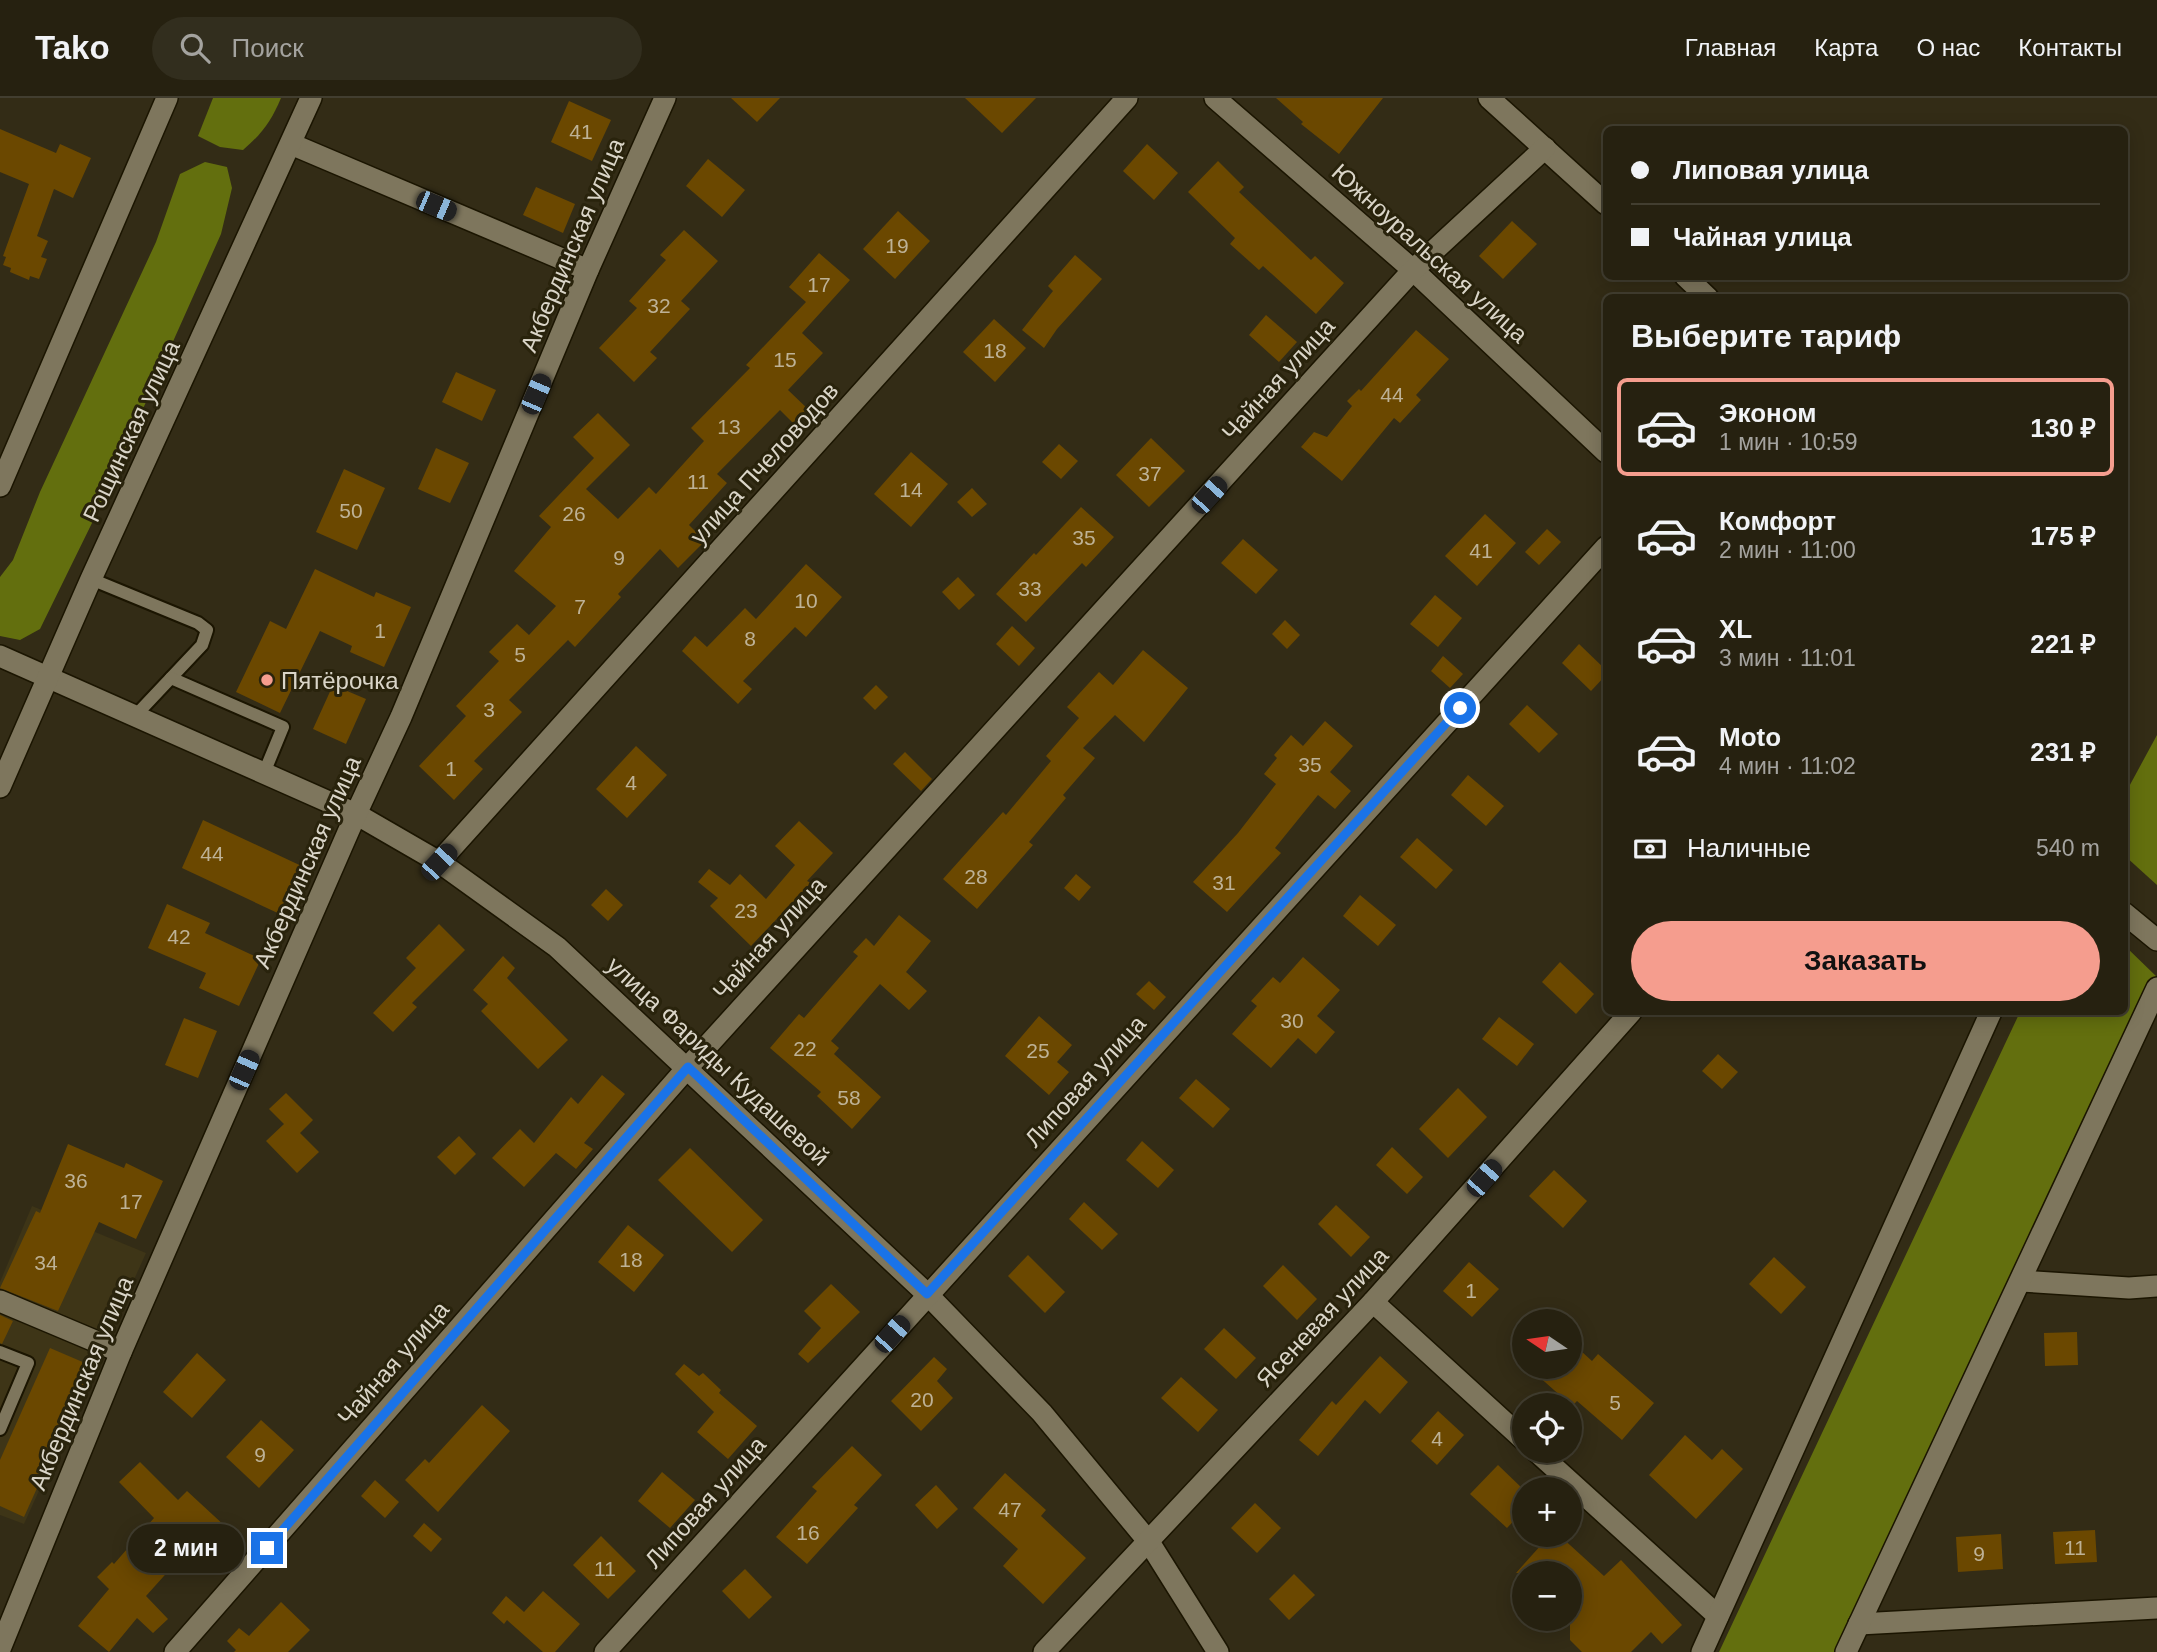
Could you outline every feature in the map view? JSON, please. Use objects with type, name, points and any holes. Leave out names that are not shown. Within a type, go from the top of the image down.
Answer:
[{"type":"street","points":[[0,486],[167,98]]},
{"type":"street","name":"Рощинская улица","points":[[0,787],[311,98]]},
{"type":"street","name":"Акбердинская улица","points":[[0,1649],[121,1352],[355,814],[401,717],[588,270],[665,98]]},
{"type":"street","name":"улица Пчеловодов","points":[[439,862],[1127,98]]},
{"type":"street","name":"Южноуральская улица","points":[[1215,98],[1413,270],[1603,449]]},
{"type":"street","points":[[1489,98],[1603,201]]},
{"type":"street","points":[[291,144],[588,270]]},
{"type":"street","name":"Чайная улица","points":[[175,1652],[688,1067],[1413,270],[1545,148]]},
{"type":"street","points":[[1689,280],[1704,294]]},
{"type":"street","name":"Липовая улица","points":[[605,1652],[1603,550]]},
{"type":"street","name":"улица Фариды Кудашевой","points":[[0,656],[355,814],[439,862],[557,947],[927,1294],[1041,1413],[1149,1542],[1218,1652]]},
{"type":"street","points":[[2128,916],[2157,940]]},
{"type":"street","points":[[1846,1652],[2157,988]]},
{"type":"street","name":"Ясеневая улица","points":[[1044,1652],[1373,1302],[1629,1015]]},
{"type":"street","points":[[1702,1652],[1990,1015]]},
{"type":"street","points":[[2021,1281],[2129,1288],[2157,1286]]},
{"type":"street","points":[[0,1301],[121,1352]]},
{"type":"street","points":[[1373,1302],[1512,1429]]},
{"type":"street","points":[[1549,1463],[1718,1616]]},
{"type":"street","points":[[1859,1624],[2157,1608]]},
{"type":"lane","points":[[92,579],[198,623],[207,630],[202,645],[136,715]]},
{"type":"lane","points":[[171,678],[283,727],[264,773]]},
{"type":"lane","points":[[0,1352],[28,1363],[0,1429]]},
{"type":"shaded area","points":[[32,1206],[146,1253],[24,1524],[0,1515],[0,1282]]},
{"type":"green space","points":[[213,98],[281,98],[265,127],[243,150],[220,147],[198,136]]},
{"type":"green space","points":[[205,162],[227,167],[232,188],[221,234],[92,523],[40,629],[20,640],[0,636],[0,577],[13,560],[40,492],[156,242],[180,174]]},
{"type":"green space","points":[[2157,735],[2157,885],[2128,859],[2128,788]]},
{"type":"green space","points":[[2128,949],[2157,977],[2157,995],[1835,1652],[1719,1652],[2019,1015],[2128,1015]]},
{"type":"building","points":[[731,98],[780,98],[757,122]]},
{"type":"building","points":[[965,98],[1036,98],[1002,133]]},
{"type":"building","points":[[1276,98],[1383,98],[1339,154],[1301,124],[1303,122]]},
{"type":"building","points":[[569,101],[611,120],[592,161],[551,142]]},
{"type":"building","points":[[0,129],[56,153],[60,144],[91,158],[73,198],[54,189],[37,236],[48,241],[41,257],[47,259],[39,279],[30,276],[29,280],[10,272],[11,268],[3,265],[6,257],[3,256],[29,184],[0,172]]},
{"type":"building","points":[[1147,144],[1178,173],[1154,200],[1123,171]]},
{"type":"building","points":[[708,159],[745,190],[722,217],[686,186]]},
{"type":"building","points":[[1218,161],[1244,187],[1239,192],[1311,260],[1315,256],[1344,283],[1316,314],[1263,266],[1259,270],[1230,244],[1235,238],[1188,192]]},
{"type":"building","points":[[536,187],[575,204],[563,233],[523,215]]},
{"type":"building","points":[[898,211],[930,241],[895,279],[863,249]]},
{"type":"building","points":[[1512,221],[1537,244],[1503,279],[1479,256]]},
{"type":"building","points":[[684,230],[718,261],[681,301],[690,309],[650,352],[657,358],[634,382],[599,348],[637,308],[629,301],[666,260],[660,255]]},
{"type":"building","points":[[819,253],[850,280],[802,333],[823,353],[788,390],[810,411],[796,426],[780,410],[717,474],[727,483],[689,525],[705,541],[678,568],[660,549],[618,594],[621,597],[575,647],[568,640],[509,700],[522,712],[474,761],[483,769],[454,800],[419,766],[466,716],[456,706],[499,661],[489,652],[517,624],[529,635],[556,606],[514,571],[551,527],[539,516],[594,458],[573,437],[598,413],[630,445],[586,489],[618,519],[649,487],[656,494],[704,441],[691,428],[750,368],[746,365],[806,302],[789,287]]},
{"type":"building","points":[[1075,255],[1102,279],[1057,329],[1044,348],[1022,330],[1053,291],[1048,286]]},
{"type":"building","points":[[1266,315],[1297,342],[1279,362],[1249,335]]},
{"type":"building","points":[[994,319],[1026,348],[995,382],[963,352]]},
{"type":"building","points":[[1416,330],[1449,359],[1416,395],[1421,400],[1400,423],[1394,418],[1342,481],[1301,447],[1314,432],[1327,437],[1352,406],[1347,401],[1359,389],[1361,391]]},
{"type":"building","points":[[456,372],[496,390],[482,421],[442,402]]},
{"type":"building","points":[[1151,438],[1185,471],[1149,507],[1116,475]]},
{"type":"building","points":[[1059,444],[1078,461],[1061,479],[1042,462]]},
{"type":"building","points":[[436,448],[469,463],[450,503],[418,489]]},
{"type":"building","points":[[911,452],[948,484],[911,527],[874,494]]},
{"type":"building","points":[[344,469],[385,488],[357,550],[316,532]]},
{"type":"building","points":[[972,488],[987,504],[972,517],[957,502]]},
{"type":"building","points":[[1081,507],[1114,537],[1086,567],[1082,563],[1026,622],[996,594]]},
{"type":"building","points":[[1485,514],[1516,543],[1477,586],[1445,556]]},
{"type":"building","points":[[1547,529],[1561,542],[1539,565],[1525,552]]},
{"type":"building","points":[[1243,539],[1278,570],[1256,594],[1221,563]]},
{"type":"building","points":[[806,564],[842,597],[806,637],[795,627],[743,681],[752,689],[738,704],[682,651],[695,636],[707,647],[745,608],[756,619]]},
{"type":"building","points":[[315,569],[374,597],[376,592],[411,607],[384,667],[350,652],[352,646],[320,631],[280,713],[236,692],[270,621],[286,629]]},
{"type":"building","points":[[958,577],[975,595],[959,610],[942,592]]},
{"type":"building","points":[[1435,595],[1462,618],[1438,647],[1410,624]]},
{"type":"building","points":[[1285,620],[1300,635],[1287,649],[1272,634]]},
{"type":"building","points":[[1012,626],[1035,648],[1019,666],[996,644]]},
{"type":"building","points":[[1579,644],[1603,667],[1603,678],[1591,691],[1562,663]]},
{"type":"building","points":[[1143,650],[1188,688],[1144,742],[1115,715],[1083,748],[1095,758],[1063,795],[1066,798],[1029,842],[1033,845],[977,909],[943,879],[1003,812],[1006,815],[1051,761],[1046,756],[1079,718],[1067,707],[1099,672],[1113,685]]},
{"type":"building","points":[[1443,656],[1463,674],[1450,688],[1431,671]]},
{"type":"building","points":[[333,685],[366,699],[346,744],[313,729]]},
{"type":"building","points":[[876,685],[888,697],[875,710],[863,698]]},
{"type":"building","points":[[1527,705],[1558,734],[1539,753],[1509,724]]},
{"type":"building","points":[[1325,721],[1353,746],[1330,772],[1351,791],[1335,809],[1318,795],[1275,848],[1281,853],[1227,912],[1193,882],[1238,833],[1276,784],[1264,774],[1277,758],[1274,755],[1291,735],[1303,746]]},
{"type":"building","points":[[636,746],[667,775],[627,818],[596,789]]},
{"type":"building","points":[[905,752],[932,779],[921,791],[893,764]]},
{"type":"building","points":[[1468,775],[1504,806],[1486,826],[1451,795]]},
{"type":"building","points":[[203,820],[308,869],[284,916],[182,868]]},
{"type":"building","points":[[799,821],[833,853],[807,881],[811,883],[751,946],[710,906],[718,898],[698,882],[709,869],[730,885],[740,874],[766,899],[795,865],[775,846]]},
{"type":"building","points":[[1417,838],[1453,870],[1436,889],[1400,857]]},
{"type":"building","points":[[1076,874],[1091,887],[1079,901],[1064,888]]},
{"type":"building","points":[[606,889],[623,905],[608,921],[591,905]]},
{"type":"building","points":[[1360,895],[1396,925],[1378,946],[1343,916]]},
{"type":"building","points":[[167,904],[210,923],[205,933],[261,959],[239,1006],[199,988],[206,973],[148,948]]},
{"type":"building","points":[[899,915],[931,941],[906,972],[927,991],[909,1010],[880,984],[831,1041],[839,1048],[834,1054],[881,1097],[852,1129],[817,1096],[821,1092],[770,1048],[799,1014],[804,1018],[858,956],[853,952],[866,938],[874,946]]},
{"type":"building","points":[[439,924],[465,950],[412,1003],[417,1007],[393,1032],[373,1013],[416,968],[406,958]]},
{"type":"building","points":[[503,956],[515,968],[507,978],[568,1040],[538,1069],[481,1011],[488,1004],[473,990]]},
{"type":"building","points":[[1303,957],[1340,990],[1317,1016],[1335,1032],[1316,1054],[1298,1038],[1271,1068],[1232,1034],[1257,1006],[1251,1001],[1273,977],[1280,983]]},
{"type":"building","points":[[1560,962],[1594,994],[1576,1014],[1542,982]]},
{"type":"building","points":[[1149,981],[1166,997],[1154,1010],[1136,994]]},
{"type":"building","points":[[1039,1016],[1072,1045],[1057,1062],[1069,1072],[1049,1095],[1005,1056]]},
{"type":"building","points":[[1499,1017],[1534,1044],[1517,1066],[1482,1039]]},
{"type":"building","points":[[184,1018],[217,1031],[198,1078],[165,1065]]},
{"type":"building","points":[[1718,1054],[1738,1072],[1722,1089],[1702,1071]]},
{"type":"building","points":[[602,1075],[625,1094],[584,1143],[593,1149],[576,1169],[556,1153],[524,1187],[492,1158],[520,1129],[534,1143],[571,1097],[578,1104]]},
{"type":"building","points":[[1196,1079],[1230,1109],[1213,1128],[1179,1098]]},
{"type":"building","points":[[1458,1088],[1487,1117],[1448,1158],[1419,1129]]},
{"type":"building","points":[[286,1093],[313,1120],[300,1133],[319,1152],[297,1173],[266,1141],[284,1124],[269,1109]]},
{"type":"building","points":[[459,1136],[476,1154],[455,1175],[437,1157]]},
{"type":"building","points":[[1142,1141],[1174,1170],[1158,1188],[1126,1160]]},
{"type":"building","points":[[68,1144],[124,1168],[126,1163],[163,1181],[136,1239],[99,1222],[58,1311],[0,1288],[36,1211],[40,1213]]},
{"type":"building","points":[[1392,1147],[1423,1177],[1407,1194],[1376,1165]]},
{"type":"building","points":[[690,1148],[763,1220],[732,1252],[658,1180]]},
{"type":"building","points":[[1554,1170],[1587,1201],[1563,1228],[1529,1196]]},
{"type":"building","points":[[1084,1202],[1118,1234],[1102,1250],[1069,1219]]},
{"type":"building","points":[[1336,1205],[1370,1237],[1351,1257],[1318,1224]]},
{"type":"building","points":[[628,1225],[664,1255],[634,1292],[598,1262]]},
{"type":"building","points":[[1028,1255],[1065,1292],[1045,1313],[1008,1276]]},
{"type":"building","points":[[1774,1257],[1806,1287],[1781,1314],[1749,1284]]},
{"type":"building","points":[[1469,1262],[1499,1289],[1472,1317],[1443,1291]]},
{"type":"building","points":[[1283,1265],[1317,1299],[1297,1320],[1263,1286]]},
{"type":"building","points":[[831,1284],[860,1312],[808,1363],[798,1354],[821,1328],[804,1311]]},
{"type":"building","points":[[0,1315],[13,1321],[2,1344],[0,1343]]},
{"type":"building","points":[[1224,1328],[1256,1358],[1236,1379],[1204,1349]]},
{"type":"building","points":[[2077,1332],[2078,1365],[2045,1366],[2044,1333]]},
{"type":"building","points":[[50,1348],[92,1366],[24,1517],[0,1506],[0,1460]]},
{"type":"building","points":[[1582,1352],[1592,1361],[1598,1354],[1654,1403],[1622,1440],[1582,1405],[1582,1393],[1557,1393],[1542,1379],[1582,1379]]},
{"type":"building","points":[[197,1353],[226,1380],[192,1418],[163,1392]]},
{"type":"building","points":[[1380,1356],[1408,1382],[1380,1414],[1365,1400],[1318,1456],[1299,1440],[1332,1401],[1336,1405]]},
{"type":"building","points":[[934,1357],[947,1369],[937,1381],[953,1398],[921,1431],[891,1401]]},
{"type":"building","points":[[684,1364],[699,1376],[703,1373],[721,1390],[719,1393],[757,1426],[728,1459],[697,1432],[714,1412],[675,1374]]},
{"type":"building","points":[[1181,1377],[1218,1410],[1198,1432],[1161,1398]]},
{"type":"building","points":[[482,1405],[510,1431],[438,1512],[405,1480],[425,1459],[429,1463]]},
{"type":"building","points":[[1438,1411],[1464,1435],[1437,1465],[1411,1441]]},
{"type":"building","points":[[261,1420],[294,1450],[259,1488],[226,1457]]},
{"type":"building","points":[[1685,1435],[1712,1460],[1722,1449],[1743,1469],[1696,1519],[1649,1475]]},
{"type":"building","points":[[852,1446],[882,1475],[854,1505],[858,1508],[807,1564],[776,1537],[817,1491],[812,1487]]},
{"type":"building","points":[[140,1462],[178,1500],[187,1491],[226,1527],[199,1556],[190,1547],[146,1596],[168,1619],[153,1633],[137,1618],[109,1652],[78,1626],[109,1589],[97,1577],[112,1562],[114,1564],[154,1518],[119,1482]]},
{"type":"building","points":[[1498,1465],[1512,1478],[1512,1523],[1507,1528],[1470,1494]]},
{"type":"building","points":[[662,1472],[695,1500],[670,1528],[638,1501]]},
{"type":"building","points":[[1005,1473],[1046,1510],[1041,1516],[1086,1558],[1043,1604],[1003,1566],[1018,1549],[973,1508]]},
{"type":"building","points":[[375,1480],[399,1502],[385,1518],[361,1496]]},
{"type":"building","points":[[936,1485],[958,1509],[937,1529],[915,1505]]},
{"type":"building","points":[[1255,1503],[1281,1528],[1257,1553],[1231,1528]]},
{"type":"building","points":[[424,1523],[442,1539],[431,1552],[413,1536]]},
{"type":"building","points":[[2095,1530],[2097,1562],[2055,1564],[2053,1532]]},
{"type":"building","points":[[2001,1534],[2003,1569],[1958,1572],[1956,1537]]},
{"type":"building","points":[[601,1536],[636,1571],[608,1599],[573,1565]]},
{"type":"building","points":[[1539,1547],[1572,1547],[1604,1576],[1621,1560],[1682,1625],[1662,1644],[1651,1632],[1631,1652],[1582,1652],[1570,1640],[1570,1631],[1582,1631],[1582,1561],[1527,1561]]},
{"type":"building","points":[[745,1569],[772,1597],[749,1619],[722,1591]]},
{"type":"building","points":[[1294,1574],[1315,1595],[1289,1620],[1269,1599]]},
{"type":"building","points":[[543,1591],[580,1624],[555,1652],[543,1652],[507,1620],[504,1624],[492,1613],[506,1596],[524,1612]]},
{"type":"building","points":[[281,1602],[310,1630],[288,1652],[234,1652],[236,1650],[227,1641],[239,1628],[249,1636]]},
{"type":"place","name":"Пятёрочка","points":[[267,680]]},
{"type":"route","points":[[267,1548],[688,1067],[927,1294],[1460,708]]}]
